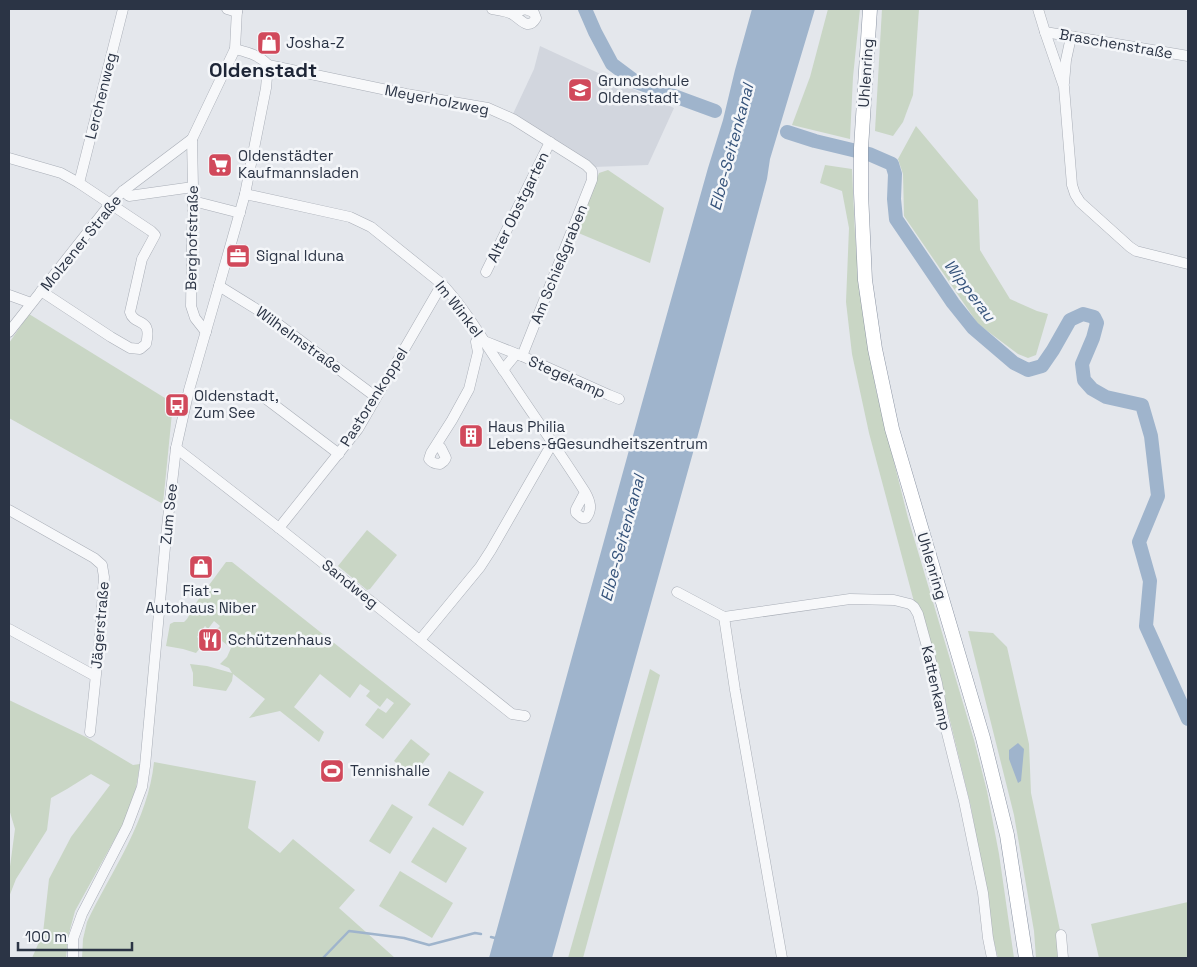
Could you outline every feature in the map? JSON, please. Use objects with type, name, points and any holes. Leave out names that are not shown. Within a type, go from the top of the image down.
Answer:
[{"type":"highway","name":"Uhlenring","points":[[870,9],[861,169],[865,280],[875,349],[892,429],[983,738],[1006,835],[1026,958]]},
{"type":"street","name":"Lerchenweg","points":[[79,183],[123,9]]},
{"type":"street","points":[[492,9],[512,14]]},
{"type":"street","points":[[1038,9],[1064,87]]},
{"type":"street","points":[[234,10],[235,49]]},
{"type":"street","name":"Braschenstraße","points":[[1045,32],[1188,56]]},
{"type":"street","points":[[1071,37],[1066,60],[1064,87],[1072,186],[1075,194],[1080,202],[1136,251],[1188,264]]},
{"type":"street","name":"Meyerholzweg","points":[[235,49],[258,56],[268,65],[406,94],[488,108],[513,119],[592,170]]},
{"type":"street","name":"Molzener Straße","points":[[9,332],[110,204],[123,191],[192,139],[235,49]]},
{"type":"street","name":"Zum See","points":[[73,958],[73,939],[82,914],[127,826],[142,787],[176,448],[189,390],[245,194],[266,88],[268,65]]},
{"type":"street","name":"Berghofstraße","points":[[192,139],[191,306],[195,318],[206,332]]},
{"type":"street","name":"Alter Obstgarten","points":[[486,272],[550,142]]},
{"type":"street","points":[[9,158],[61,174],[79,183],[155,235],[142,259],[130,312],[131,316],[146,327],[148,338],[146,344],[140,348],[130,348],[41,291]]},
{"type":"street","name":"Am Schießgraben","points":[[519,355],[592,180],[592,170]]},
{"type":"street","points":[[123,191],[130,196],[193,187]]},
{"type":"street","name":"Im Winkel","points":[[245,194],[350,217],[361,222],[371,227],[442,284],[483,340],[585,492]]},
{"type":"street","points":[[193,201],[240,213]]},
{"type":"street","name":"Pastorenkoppel","points":[[279,528],[358,429],[442,284]]},
{"type":"street","name":"Wilhelmstraße","points":[[220,286],[266,315],[376,397]]},
{"type":"street","name":"Molzener Straße","points":[[9,295],[31,303]]},
{"type":"street","points":[[437,444],[469,389],[478,352],[476,342],[483,340]]},
{"type":"street","name":"Stegekamp","points":[[483,340],[619,399]]},
{"type":"street","name":"Stegekamp","points":[[503,370],[519,355]]},
{"type":"street","points":[[265,398],[339,454]]},
{"type":"street","points":[[420,640],[480,567],[553,442]]},
{"type":"street","name":"Sandweg","points":[[176,448],[512,714],[525,716]]},
{"type":"street","name":"Jägerstraße","points":[[9,510],[94,558],[102,565],[104,577],[90,732]]},
{"type":"street","points":[[677,592],[724,617],[736,700],[782,958]]},
{"type":"street","name":"Kattenkamp","points":[[724,617],[850,599],[894,600],[906,602],[914,607],[918,614],[937,682],[943,717],[964,801],[983,893],[992,958]]},
{"type":"street","points":[[9,629],[96,676]]},
{"type":"street","points":[[1061,935],[1063,958]]},
{"type":"shaded area","name":"Grundschule Oldenstadt","points":[[540,46],[674,108],[648,165],[594,167],[512,116],[534,69]]},
{"type":"green space","points":[[828,9],[860,9],[853,77],[850,139],[792,125],[810,77]]},
{"type":"green space","points":[[882,9],[919,9],[913,95],[903,122],[893,136],[875,131]]},
{"type":"green space","points":[[916,126],[978,200],[980,250],[1010,299],[1048,314],[1036,355],[1028,358],[1018,354],[978,324],[904,216],[903,174],[898,159]]},
{"type":"green space","points":[[825,165],[852,169],[859,280],[876,390],[908,518],[974,740],[987,791],[999,854],[1014,958],[998,958],[971,807],[936,663],[913,598],[869,433],[852,354],[846,302],[849,228],[842,191],[820,183]]},
{"type":"green space","points":[[608,170],[664,208],[650,263],[576,232],[599,173]]},
{"type":"green space","points":[[29,314],[173,403],[163,504],[9,418],[9,343]]},
{"type":"green space","points":[[367,530],[397,555],[370,589],[367,590],[338,566]]},
{"type":"green space","points":[[226,562],[232,562],[411,704],[383,739],[365,725],[378,708],[386,713],[394,703],[387,698],[380,707],[366,696],[370,691],[360,684],[350,698],[320,674],[294,707],[324,732],[319,742],[280,711],[249,718],[265,699],[233,674],[232,681],[226,691],[193,686],[193,673],[190,664],[207,666],[232,673],[229,668],[220,664],[227,657],[231,648],[213,634],[220,626],[214,621],[208,629],[205,626],[197,637],[204,643],[196,653],[166,646],[170,624],[184,622],[187,619],[198,600]]},
{"type":"green space","points":[[968,631],[993,633],[1007,647],[1029,744],[1031,793],[1061,935],[1064,958],[1036,958],[1034,931],[1014,815]]},
{"type":"green space","points":[[650,669],[660,675],[583,958],[568,958]]},
{"type":"green space","points":[[9,700],[86,737],[133,765],[140,764],[136,788],[123,824],[75,911],[68,937],[66,958],[32,958],[43,933],[49,879],[71,837],[110,785],[91,774],[51,798],[47,830],[16,879],[9,897],[9,874],[15,829],[9,809]]},
{"type":"green space","points":[[411,739],[430,754],[413,776],[394,761]]},
{"type":"green space","points":[[154,762],[256,781],[248,828],[280,853],[293,839],[355,890],[339,908],[395,958],[82,958],[83,939],[87,922],[137,825],[145,805]]},
{"type":"green space","points":[[449,771],[484,792],[463,826],[428,805]]},
{"type":"green space","points":[[392,804],[413,817],[390,854],[369,841]]},
{"type":"green space","points":[[433,827],[467,848],[446,883],[411,862]]},
{"type":"green space","points":[[400,871],[453,903],[432,938],[379,906]]},
{"type":"green space","points":[[1188,902],[1188,958],[1099,958],[1091,924]]},
{"type":"water","name":"Elbe-Seitenkanal","points":[[752,9],[815,9],[770,159],[767,179],[701,424],[552,958],[489,958],[642,403],[723,120]]},
{"type":"water","points":[[1018,743],[1024,749],[1021,781],[1018,783],[1009,759],[1009,750]]},
{"type":"waterway","name":"Wipperau","points":[[585,9],[612,64],[636,82],[715,111]]},
{"type":"waterway","name":"Wipperau","points":[[787,132],[869,154],[892,164],[895,174],[894,199],[896,219],[953,303],[973,328],[1014,363],[1028,370],[1042,366],[1070,320],[1083,314],[1094,317],[1097,323],[1082,364],[1084,380],[1092,389],[1106,397],[1142,405],[1151,436],[1158,496],[1139,542],[1150,581],[1146,626],[1188,719]]},
{"type":"waterway","points":[[323,958],[349,931],[404,938],[429,945],[475,933],[481,934]]},
{"type":"waterway","points":[[491,937],[495,938]]},
{"type":"place","name":"Josha-Z","points":[[269,43]]},
{"type":"place","name":"Grundschule Oldenstadt","points":[[580,90]]},
{"type":"place","name":"Oldenstädter Kaufmannsladen","points":[[220,165]]},
{"type":"place","name":"Signal Iduna","points":[[238,256]]},
{"type":"place","name":"Oldenstadt, Zum See","points":[[177,405]]},
{"type":"place","name":"Haus Philia Lebens-&Gesundheitszentrum","points":[[471,436]]},
{"type":"place","name":"Fiat - Autohaus Niber","points":[[201,567]]},
{"type":"place","name":"Schützenhaus","points":[[210,640]]},
{"type":"place","name":"Tennishalle","points":[[332,771]]},
{"type":"district","name":"Oldenstadt","points":[[263,70]]}]
